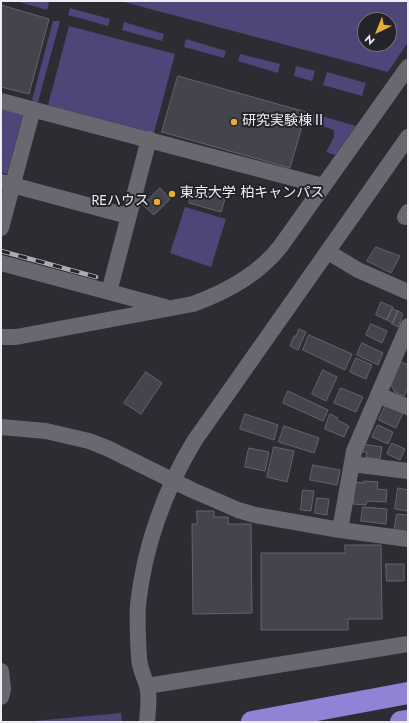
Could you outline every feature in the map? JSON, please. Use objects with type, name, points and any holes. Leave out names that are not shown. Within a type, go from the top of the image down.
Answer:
[{"type":"highway","points":[[252,722],[408,693]]},
{"type":"highway","points":[[401,722],[408,721]]},
{"type":"street","points":[[1,337],[16,337],[193,304],[220,293],[249,276],[271,259],[408,67]]},
{"type":"street","points":[[1,101],[323,186]]},
{"type":"street","points":[[1,228],[7,183],[33,109]]},
{"type":"street","points":[[147,722],[147,686],[139,659],[138,606],[142,577],[151,540],[164,500],[182,462],[195,440],[408,137]]},
{"type":"street","points":[[109,292],[149,139]]},
{"type":"street","points":[[7,183],[128,216]]},
{"type":"street","points":[[328,252],[358,270],[408,292]]},
{"type":"street","points":[[1,263],[170,308]]},
{"type":"street","points":[[340,530],[354,451],[408,326]]},
{"type":"street","points":[[378,395],[408,407]]},
{"type":"street","points":[[1,427],[46,431],[89,441],[173,481],[255,516],[340,530],[408,539]]},
{"type":"street","points":[[352,464],[408,471]]},
{"type":"street","points":[[147,686],[408,644]]},
{"type":"street","points":[[1,671],[3,689],[1,697]]},
{"type":"shaded area","points":[[16,1],[44,1],[49,2],[47,10]]},
{"type":"shaded area","points":[[120,1],[408,1],[408,42],[388,72]]},
{"type":"shaded area","points":[[70,8],[110,19],[108,26],[68,15]]},
{"type":"shaded area","points":[[53,21],[60,21],[38,102],[32,100]]},
{"type":"shaded area","points":[[124,22],[164,34],[162,41],[122,30]]},
{"type":"shaded area","points":[[69,26],[175,54],[154,133],[48,105]]},
{"type":"shaded area","points":[[186,39],[226,51],[224,58],[184,47]]},
{"type":"shaded area","points":[[240,54],[280,64],[278,73],[238,61]]},
{"type":"shaded area","points":[[296,66],[315,71],[312,81],[294,76]]},
{"type":"shaded area","points":[[327,72],[366,83],[362,96],[323,85]]},
{"type":"shaded area","points":[[1,108],[23,114],[7,174],[1,172]]},
{"type":"shaded area","points":[[308,112],[356,126],[335,155],[326,152],[334,137],[334,130],[307,121]]},
{"type":"shaded area","points":[[185,207],[226,219],[211,267],[170,253]]},
{"type":"shaded area","points":[[121,713],[122,722],[23,722]]},
{"type":"building","points":[[1,5],[49,19],[29,94],[1,87]]},
{"type":"building","name":"研究実験棟Ⅱ","points":[[178,76],[306,112],[290,168],[162,132]]},
{"type":"building","name":"REハウス","points":[[160,188],[170,199],[154,215],[143,205]]},
{"type":"building","points":[[193,189],[225,199],[221,212],[189,203]]},
{"type":"building","points":[[376,247],[400,256],[391,273],[367,261]]},
{"type":"building","points":[[381,302],[393,307],[387,320],[376,315]]},
{"type":"building","points":[[392,309],[398,311],[393,323],[387,320]]},
{"type":"building","points":[[398,311],[403,314],[398,327],[392,324]]},
{"type":"building","points":[[371,324],[387,331],[382,343],[366,335]]},
{"type":"building","points":[[299,329],[306,332],[298,350],[290,346]]},
{"type":"building","points":[[309,335],[352,354],[345,370],[303,350]]},
{"type":"building","points":[[362,343],[383,353],[378,365],[357,355]]},
{"type":"building","points":[[356,358],[372,365],[366,379],[350,372]]},
{"type":"building","points":[[401,362],[408,365],[408,388],[404,396],[395,392],[391,385]]},
{"type":"building","points":[[323,370],[337,377],[326,401],[312,394]]},
{"type":"building","points":[[146,372],[162,383],[141,414],[124,403]]},
{"type":"building","points":[[341,388],[363,397],[356,412],[334,403]]},
{"type":"building","points":[[288,391],[328,410],[323,421],[283,403]]},
{"type":"building","points":[[385,406],[403,413],[396,428],[379,420]]},
{"type":"building","points":[[245,414],[278,425],[274,440],[240,429]]},
{"type":"building","points":[[330,414],[338,418],[337,420],[349,426],[344,437],[325,429]]},
{"type":"building","points":[[378,425],[393,432],[388,444],[372,437]]},
{"type":"building","points":[[284,426],[319,438],[314,453],[279,442]]},
{"type":"building","points":[[392,443],[405,449],[400,460],[387,454]]},
{"type":"building","points":[[363,444],[382,447],[380,459],[366,457],[367,452],[362,452]]},
{"type":"building","points":[[274,447],[294,451],[287,482],[267,477]]},
{"type":"building","points":[[249,448],[269,452],[265,471],[245,467]]},
{"type":"building","points":[[313,465],[340,470],[337,485],[310,480]]},
{"type":"building","points":[[364,481],[378,482],[377,489],[387,490],[386,502],[367,501],[366,505],[353,504],[355,482],[364,483]]},
{"type":"building","points":[[398,488],[408,490],[408,511],[395,509]]},
{"type":"building","points":[[303,490],[314,491],[311,511],[301,510]]},
{"type":"building","points":[[317,498],[329,499],[327,515],[315,513]]},
{"type":"building","points":[[363,507],[387,509],[386,524],[361,521]]},
{"type":"building","points":[[197,511],[214,511],[214,517],[228,517],[228,524],[251,524],[252,613],[193,614],[192,524],[197,524]]},
{"type":"building","points":[[397,514],[408,515],[408,534],[394,532]]},
{"type":"building","points":[[345,545],[381,545],[382,619],[348,619],[348,630],[261,630],[261,553],[345,553]]},
{"type":"building","points":[[386,564],[404,564],[404,581],[387,581]]},
{"type":"railway","points":[[1,251],[96,277]]},
{"type":"place","name":"研究実験棟Ⅱ","points":[[234,122]]},
{"type":"place","name":"東京大学 柏キャンパス","points":[[172,194]]},
{"type":"place","name":"REハウス","points":[[157,202]]}]
